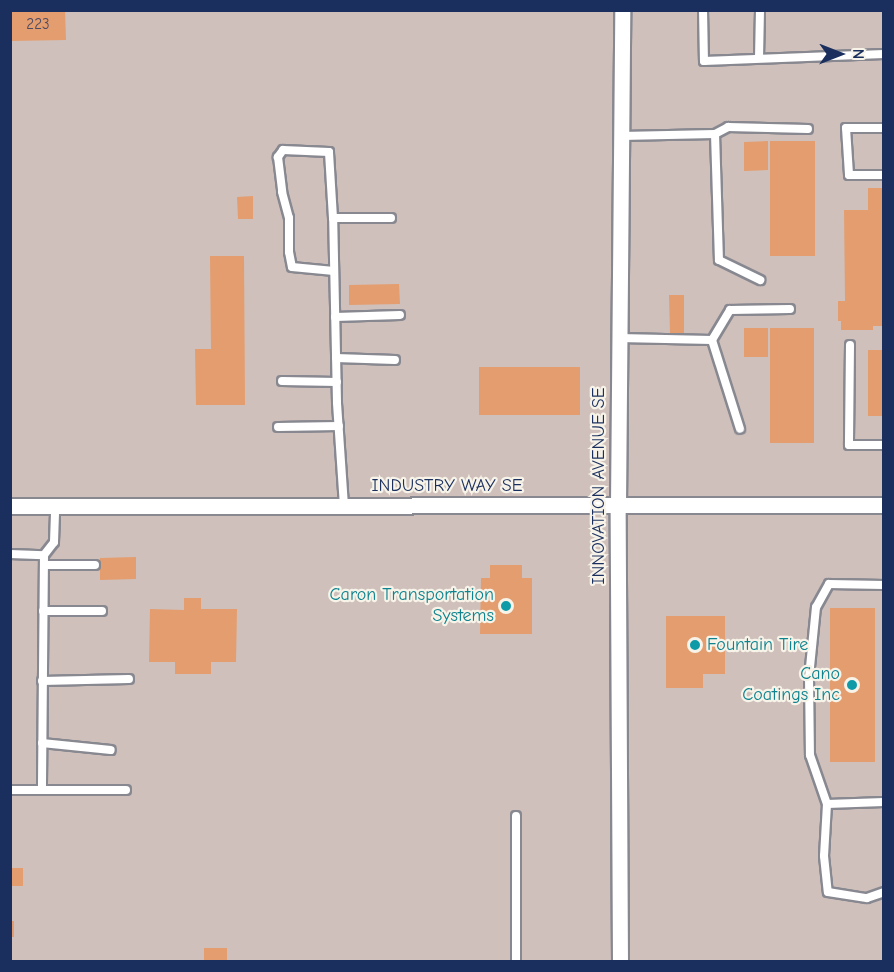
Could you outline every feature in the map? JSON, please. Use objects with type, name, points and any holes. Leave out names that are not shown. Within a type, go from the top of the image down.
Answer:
[{"type":"street","name":"INNOVATION AVENUE SE","points":[[620,962],[618,506],[622,10]]},
{"type":"street","name":"INDUSTRY WAY SE","points":[[10,506],[884,505]]},
{"type":"lane","points":[[703,10],[704,61],[884,54]]},
{"type":"lane","points":[[759,58],[760,10]]},
{"type":"lane","points":[[621,136],[715,134],[728,127],[808,129]]},
{"type":"lane","points":[[884,128],[846,128],[849,175],[884,175]]},
{"type":"lane","points":[[715,134],[719,260],[760,280]]},
{"type":"lane","points":[[334,271],[292,267],[289,252],[289,218],[282,192],[278,157],[282,150],[329,152],[344,506]]},
{"type":"lane","points":[[333,218],[391,218]]},
{"type":"lane","points":[[740,429],[712,340],[730,310],[790,309]]},
{"type":"lane","points":[[335,317],[400,315]]},
{"type":"lane","points":[[619,338],[712,340]]},
{"type":"lane","points":[[850,345],[849,445],[884,445]]},
{"type":"lane","points":[[336,358],[395,360]]},
{"type":"lane","points":[[282,381],[337,382]]},
{"type":"lane","points":[[278,427],[339,426]]},
{"type":"lane","points":[[42,790],[44,555],[54,542],[55,506]]},
{"type":"lane","points":[[10,554],[44,555]]},
{"type":"lane","points":[[44,565],[95,565]]},
{"type":"lane","points":[[884,585],[829,584],[816,607],[809,677],[810,755],[827,804],[824,856],[828,892],[867,898],[884,892]]},
{"type":"lane","points":[[43,611],[102,611]]},
{"type":"lane","points":[[42,681],[129,679]]},
{"type":"lane","points":[[42,742],[111,750]]},
{"type":"lane","points":[[10,790],[126,790]]},
{"type":"lane","points":[[827,804],[884,802]]},
{"type":"lane","points":[[516,816],[516,962]]},
{"type":"shaded area","points":[[11,11],[883,11],[883,961],[11,961]]},
{"type":"building","points":[[10,10],[65,10],[66,40],[10,41]]},
{"type":"building","points":[[768,141],[768,170],[744,171],[744,142]]},
{"type":"building","points":[[770,141],[815,141],[815,256],[770,256]]},
{"type":"building","points":[[868,188],[884,188],[884,326],[873,326],[873,330],[841,330],[841,321],[838,321],[838,301],[845,301],[844,210],[868,210]]},
{"type":"building","points":[[253,196],[253,219],[238,219],[237,197]]},
{"type":"building","points":[[210,256],[244,256],[245,405],[196,405],[195,349],[211,349]]},
{"type":"building","points":[[399,284],[400,304],[349,305],[349,285]]},
{"type":"building","points":[[669,295],[684,295],[684,333],[670,333]]},
{"type":"building","points":[[744,328],[768,328],[768,357],[744,357]]},
{"type":"building","points":[[770,328],[814,328],[814,443],[770,443]]},
{"type":"building","points":[[868,350],[884,350],[884,416],[868,416]]},
{"type":"building","points":[[479,367],[580,367],[580,415],[479,415]]},
{"type":"building","points":[[136,557],[136,579],[100,580],[100,558]]},
{"type":"building","name":"Caron Transportation Systems","points":[[490,565],[522,565],[522,578],[532,578],[532,634],[480,634],[481,578],[490,578]]},
{"type":"building","points":[[184,598],[201,598],[201,609],[237,609],[236,662],[211,662],[211,674],[175,674],[175,662],[149,662],[150,609],[184,610]]},
{"type":"building","name":"Cano Coatings Inc","points":[[830,608],[875,608],[875,762],[830,762]]},
{"type":"building","name":"Fountain Tire","points":[[666,616],[725,616],[725,674],[703,674],[703,688],[666,688]]},
{"type":"building","points":[[10,868],[23,868],[23,886],[10,886]]},
{"type":"building","points":[[10,921],[14,921],[14,937],[10,937]]},
{"type":"building","points":[[204,948],[227,948],[227,962],[204,962]]},
{"type":"place","name":"Caron Transportation Systems","points":[[506,606]]},
{"type":"place","name":"Fountain Tire","points":[[695,645]]},
{"type":"place","name":"Cano Coatings Inc","points":[[852,685]]}]
